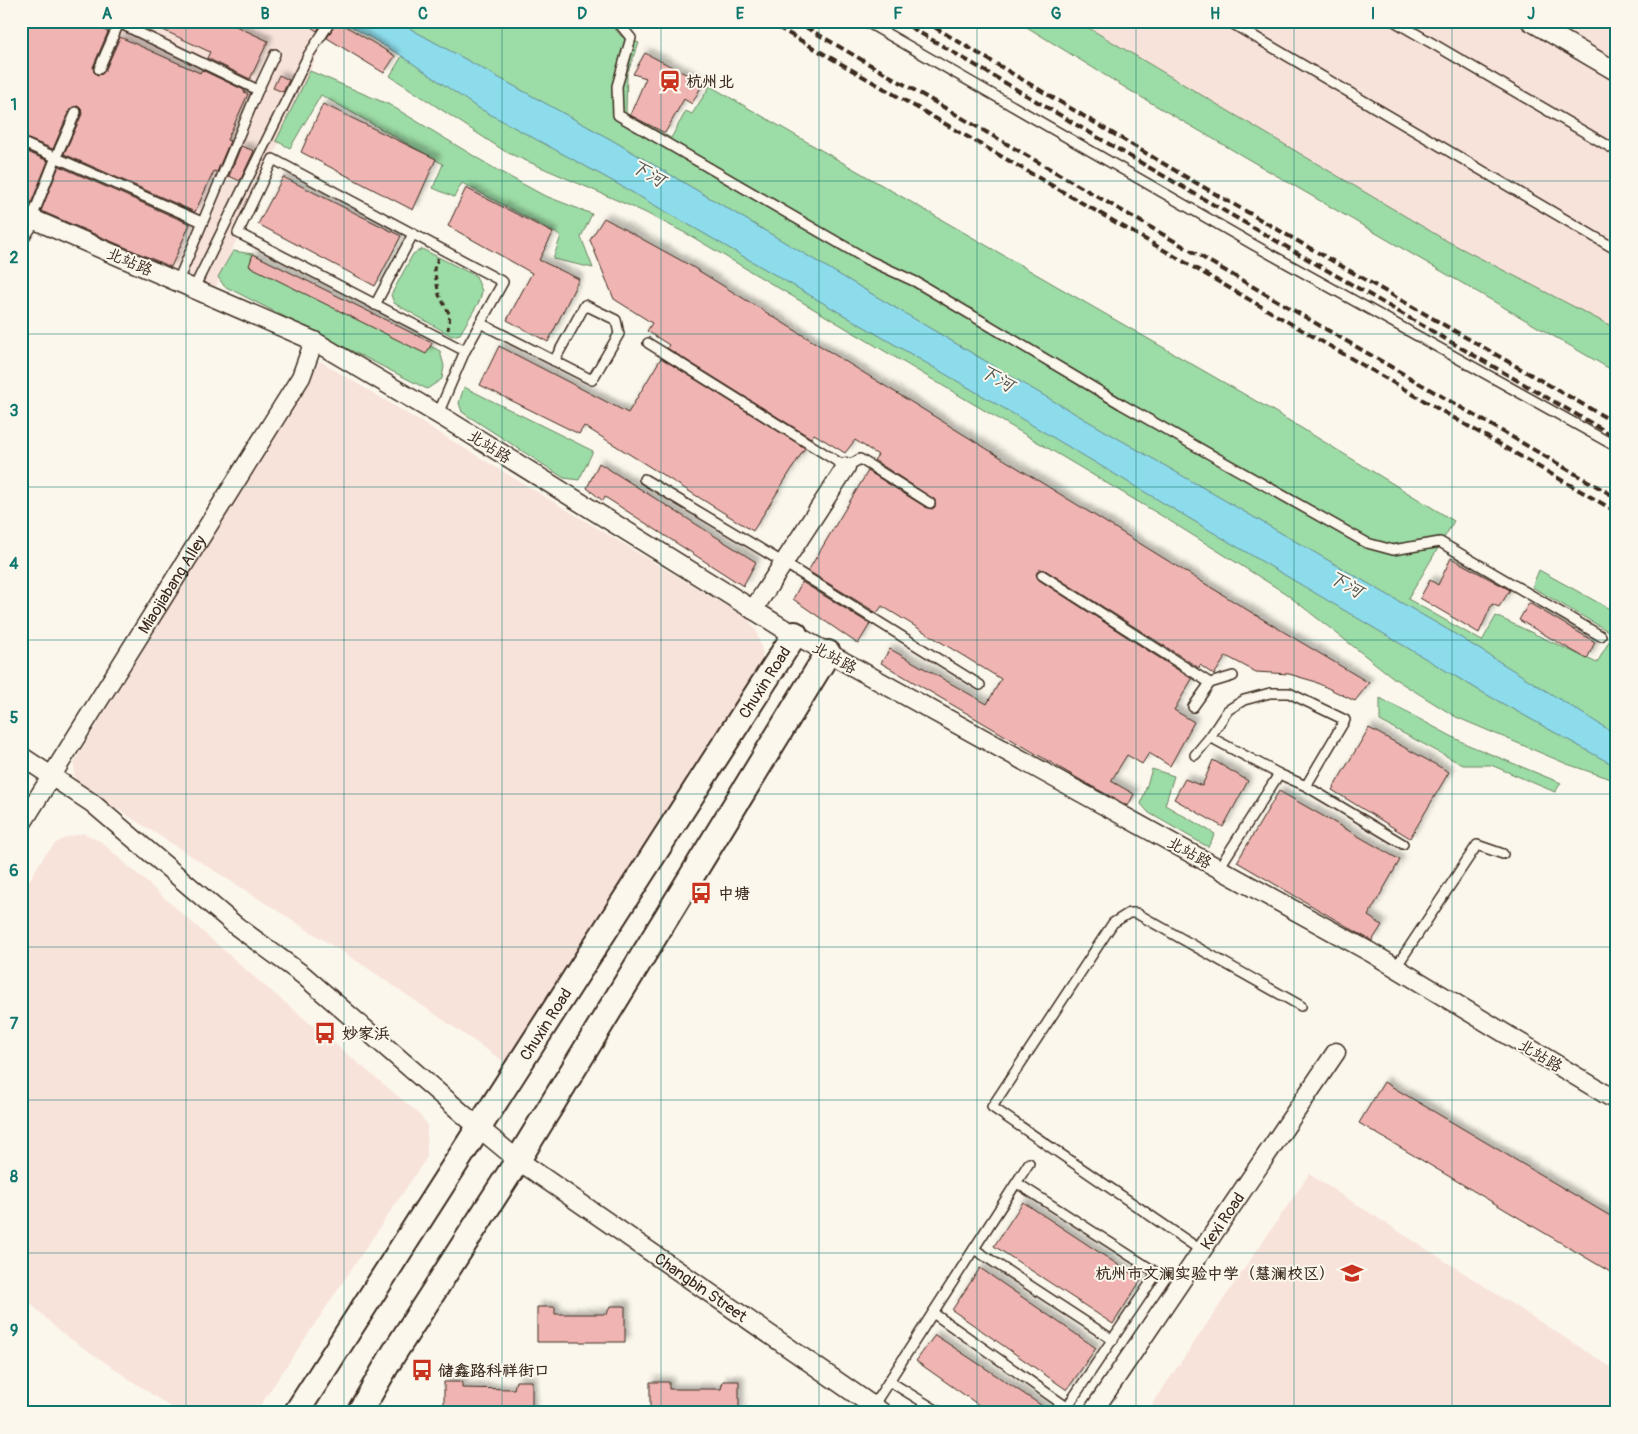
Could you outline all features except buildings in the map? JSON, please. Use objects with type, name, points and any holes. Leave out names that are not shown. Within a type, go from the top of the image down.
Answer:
[{"type":"street","points":[[1530,21],[1617,72]]},
{"type":"street","name":"北站路","points":[[26,216],[314,341],[438,414],[753,610],[1396,967],[1617,1100]]},
{"type":"street","points":[[21,235],[26,216]]},
{"type":"street","name":"Miaojiabang Alley","points":[[21,825],[301,378],[314,341]]},
{"type":"street","points":[[753,610],[846,467]]},
{"type":"street","name":"Chuxin Road","points":[[296,1413],[795,634]]},
{"type":"street","points":[[359,1413],[394,1353],[518,1160],[828,653]]},
{"type":"street","name":"Changbin Street","points":[[21,756],[92,803],[234,925],[303,974],[518,1160],[878,1409]]},
{"type":"street","name":"Kexi Road","points":[[1092,1413],[1336,1052]]},
{"type":"lane","points":[[186,284],[310,54],[331,21]]},
{"type":"lane","points":[[617,21],[631,38],[617,86],[618,115],[868,260],[916,282],[1121,404],[1367,543],[1393,550],[1440,542],[1601,636]]},
{"type":"lane","points":[[865,21],[1254,245],[1617,447]]},
{"type":"lane","points":[[1228,21],[1617,250]]},
{"type":"lane","points":[[1394,21],[1617,151]]},
{"type":"lane","points":[[99,69],[117,22],[258,90]]},
{"type":"lane","points":[[186,284],[202,222],[275,54]]},
{"type":"lane","points":[[26,216],[76,112]]},
{"type":"lane","points":[[21,142],[202,222]]},
{"type":"lane","points":[[438,414],[465,351],[503,282],[273,159],[238,234],[465,351]]},
{"type":"lane","points":[[375,305],[414,234]]},
{"type":"lane","points":[[480,323],[592,380],[619,334],[616,320],[585,304],[554,360]]},
{"type":"lane","points":[[648,343],[846,467],[860,459],[930,503]]},
{"type":"lane","points":[[644,479],[784,563],[980,685]]},
{"type":"lane","points":[[1042,575],[1210,683]]},
{"type":"lane","points":[[1193,707],[1210,683],[1233,676]]},
{"type":"lane","points":[[1195,755],[1228,710],[1244,700],[1270,693],[1289,693],[1345,720],[1306,786]]},
{"type":"lane","points":[[1210,737],[1279,774],[1306,786],[1403,844]]},
{"type":"lane","points":[[1219,868],[1279,774]]},
{"type":"lane","points":[[1396,967],[1477,844],[1503,854]]},
{"type":"lane","points":[[1202,1251],[992,1107],[1113,923],[1129,913],[1136,913],[1301,1006]]},
{"type":"lane","points":[[878,1409],[889,1381],[1029,1163]]},
{"type":"lane","points":[[933,1313],[1065,1410],[1157,1273],[1017,1183]]},
{"type":"lane","points":[[974,1249],[1113,1340]]},
{"type":"lane","points":[[889,1381],[941,1413]]},
{"type":"path","points":[[442,248],[434,269],[439,295],[450,315],[447,342]]},
{"type":"shaded area","points":[[21,21],[332,21],[212,296],[21,208]]},
{"type":"shaded area","points":[[1077,21],[1617,21],[1617,329],[1447,241]]},
{"type":"shaded area","points":[[320,361],[748,619],[756,630],[763,653],[755,686],[539,1057],[506,1063],[366,967],[78,784],[74,776],[74,762]]},
{"type":"shaded area","points":[[83,833],[100,841],[253,976],[416,1111],[427,1124],[427,1157],[255,1413],[179,1413],[59,1331],[21,1294],[21,894],[44,856],[56,843],[67,837]]},
{"type":"shaded area","name":"杭州市文澜实验中学（慧澜校区）","points":[[1309,1174],[1617,1371],[1617,1413],[1146,1413]]},
{"type":"green space","points":[[396,21],[608,21],[621,36],[639,43],[627,74],[626,113],[671,138],[686,111],[692,114],[710,86],[1275,412],[1454,521],[1408,599],[1482,641],[1496,616],[1597,663],[1613,634],[1532,587],[1539,570],[1617,613],[1617,735],[1450,631],[1036,391],[610,139]]},
{"type":"green space","points":[[1017,21],[1077,21],[1447,241],[1617,329],[1617,373],[1129,90]]},
{"type":"green space","points":[[402,56],[475,106],[698,230],[995,403],[1482,692],[1617,767],[1617,781],[1567,764],[1456,717],[1395,679],[1285,593],[1162,516],[691,236],[644,212],[506,152],[390,76]]},
{"type":"green space","points":[[310,71],[390,105],[497,170],[543,195],[592,214],[581,237],[593,268],[553,259],[561,236],[462,183],[454,197],[433,188],[443,164],[321,95],[290,148],[276,141]]},
{"type":"green space","points":[[422,249],[476,276],[482,291],[480,300],[460,334],[452,336],[394,303],[391,295],[413,254]]},
{"type":"green space","points":[[233,251],[253,254],[440,351],[444,366],[442,379],[427,389],[224,286],[218,277]]},
{"type":"green space","points":[[464,387],[593,451],[579,480],[564,478],[462,412],[459,403]]},
{"type":"green space","points":[[1380,698],[1466,744],[1561,783],[1555,792],[1491,765],[1463,765],[1380,721]]},
{"type":"green space","points":[[1152,769],[1174,776],[1165,805],[1215,834],[1208,847],[1149,813],[1141,804]]},
{"type":"water","name":"下河","points":[[342,21],[396,21],[610,139],[1036,391],[1450,631],[1617,735],[1617,767],[1482,692],[995,403],[698,230],[475,106],[402,56]]},
{"type":"railway","points":[[767,21],[1617,512]]},
{"type":"railway","points":[[795,21],[1617,498]]},
{"type":"railway","points":[[900,21],[1617,438]]},
{"type":"railway","points":[[924,21],[1186,177],[1617,424]]},
{"type":"place","name":"杭州北","points":[[670,81]]},
{"type":"place","name":"中塘","points":[[701,893]]},
{"type":"place","name":"妙家浜","points":[[325,1033]]},
{"type":"place","name":"杭州市文澜实验中学（慧澜校区）","points":[[1352,1273]]},
{"type":"place","name":"储鑫路科祥街口","points":[[422,1370]]}]
